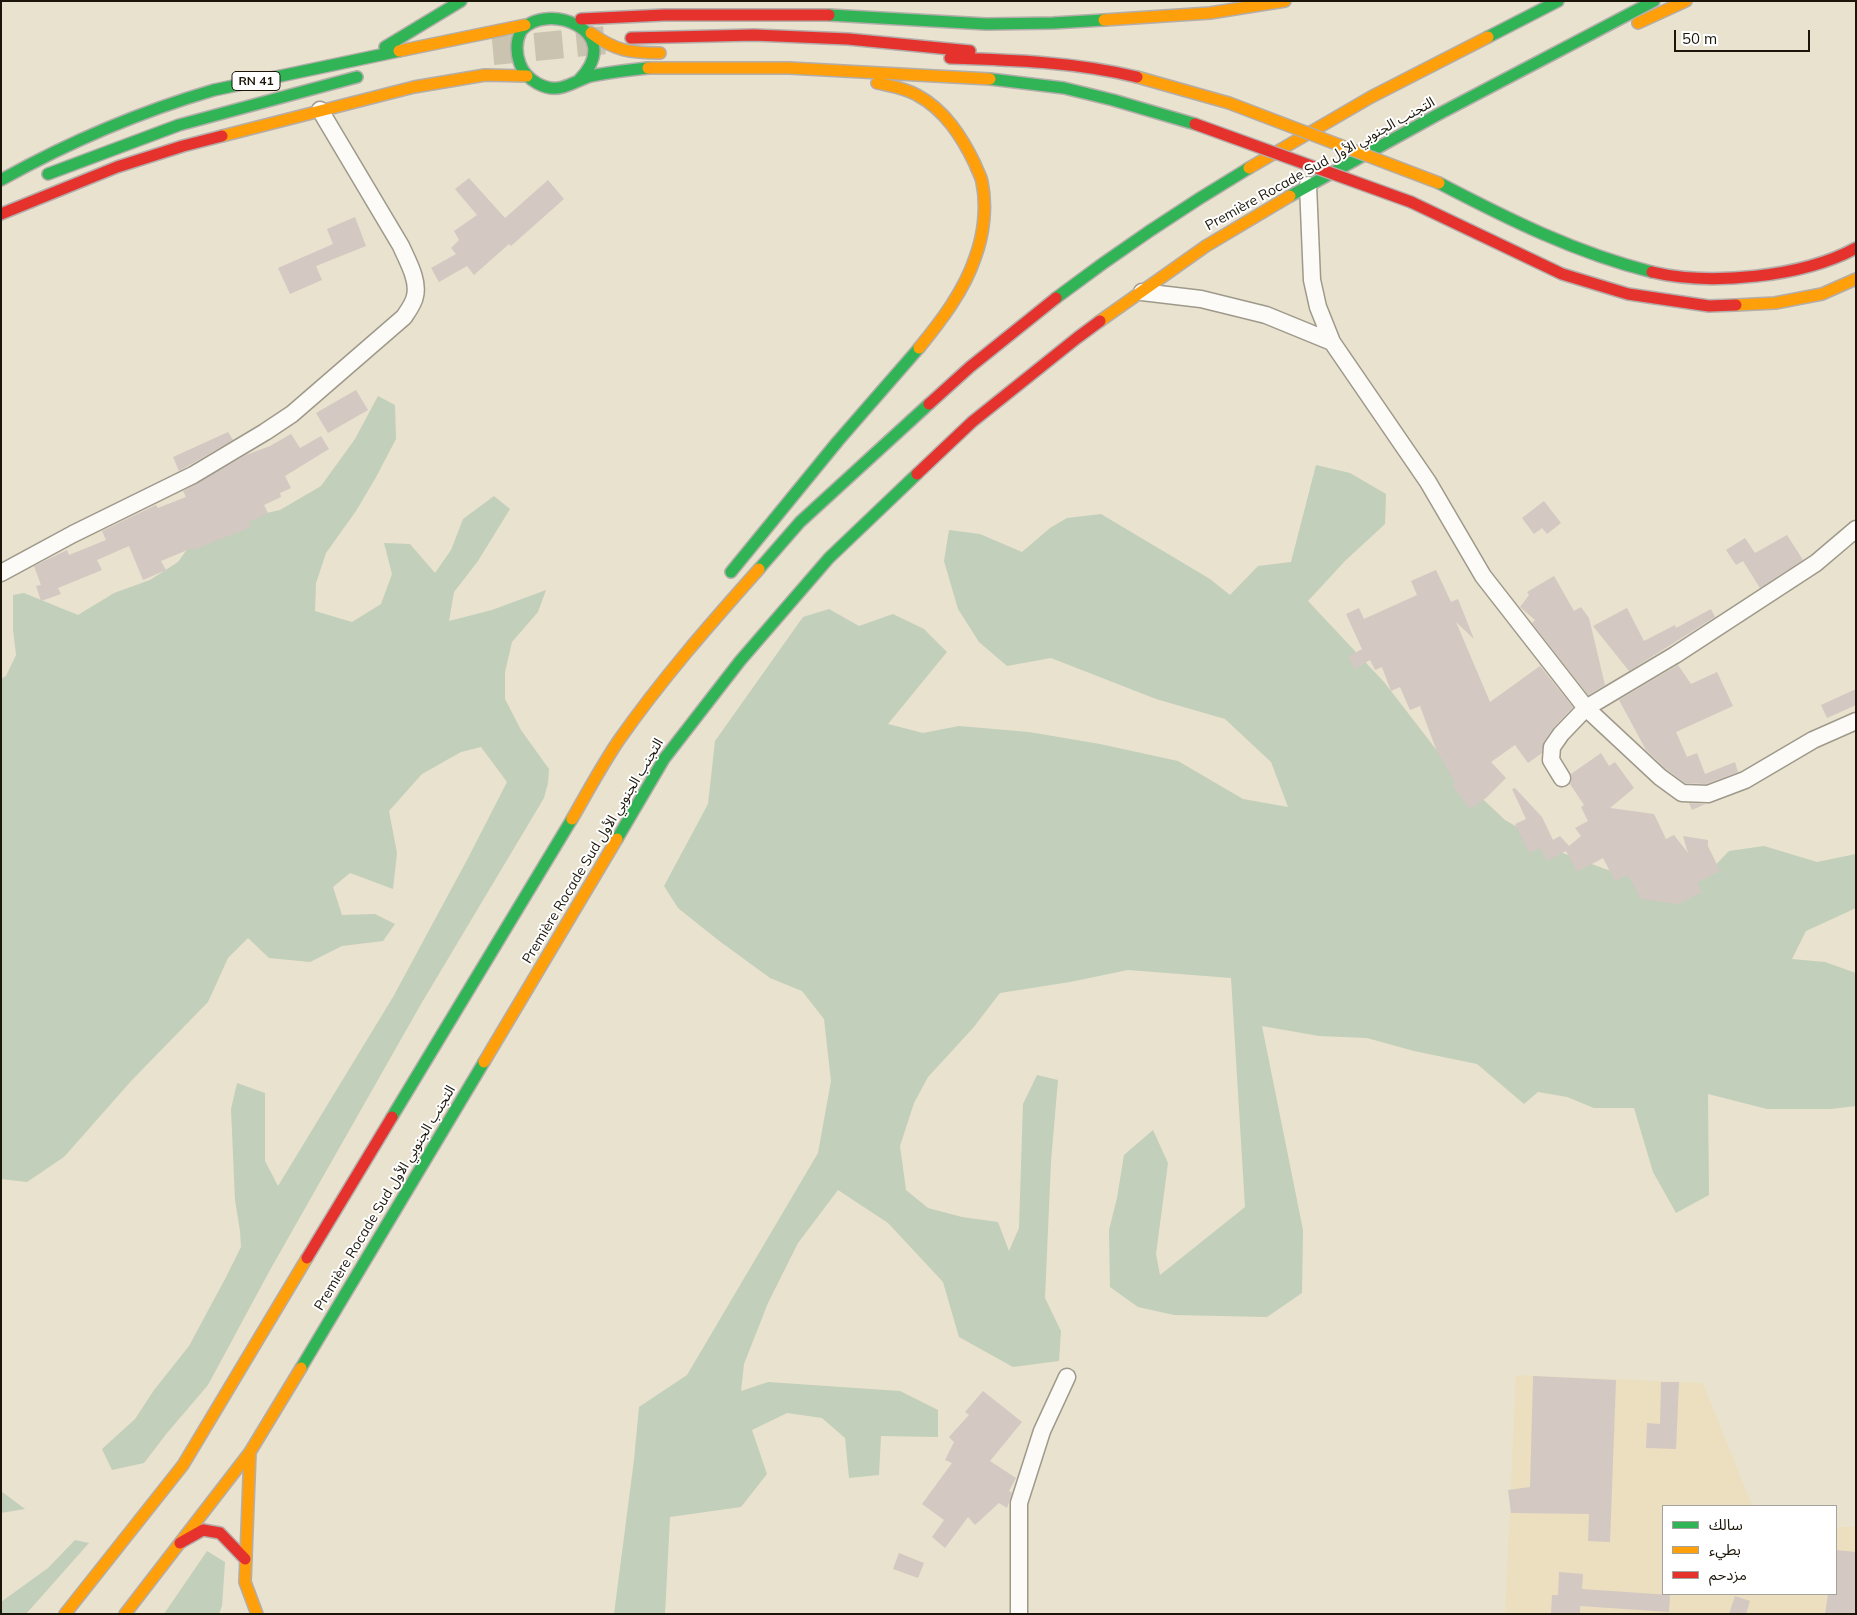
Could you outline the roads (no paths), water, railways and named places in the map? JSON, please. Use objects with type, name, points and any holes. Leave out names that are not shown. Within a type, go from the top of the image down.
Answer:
[{"type":"highway","name":"RN 41","points":[[369,56],[461,1]]},
{"type":"highway","points":[[972,35],[1210,13],[1284,1]]},
{"type":"highway","name":"Première Rocade Sud التجنب الجنوبي الأول","points":[[66,1614],[183,1465],[278,1304],[618,742],[643,707],[711,622],[800,522],[970,367],[1100,265],[1181,209],[1371,97],[1558,1]]},
{"type":"highway","name":"Première Rocade Sud التجنب الجنوبي الأول","points":[[125,1614],[250,1452],[664,759],[740,661],[829,558],[972,422],[1077,338],[1206,246],[1308,185],[1654,1]]},
{"type":"highway","points":[[1437,115],[1686,1]]},
{"type":"highway","points":[[592,33],[593,58],[588,70],[579,80],[569,86],[558,88],[546,87],[527,76],[520,66],[516,45],[519,34],[531,18],[548,10],[568,12],[581,19],[592,33],[606,44],[620,51],[630,53],[672,53]]},
{"type":"highway","points":[[581,19],[664,16],[826,15],[986,24],[1054,24],[1210,13]]},
{"type":"highway","name":"RN 41","points":[[1,180],[84,138],[183,98],[369,56],[525,25]]},
{"type":"highway","points":[[630,38],[754,35],[848,39],[1032,56],[1149,80],[1228,103],[1439,183],[1520,224],[1583,252],[1640,268],[1690,278],[1748,276],[1798,268],[1845,255],[1856,248]]},
{"type":"highway","points":[[848,39],[943,37]]},
{"type":"highway","points":[[904,56],[1040,62],[1095,68]]},
{"type":"highway","points":[[579,80],[654,67],[815,68],[984,78],[1064,88],[1195,124],[1411,202],[1562,274],[1628,294],[1709,306],[1775,303],[1822,294],[1856,279]]},
{"type":"highway","points":[[726,580],[801,486],[907,364],[945,316],[967,276],[980,242],[985,212],[982,184],[973,155],[954,128],[935,107],[908,90],[815,68]]},
{"type":"highway","points":[[1,214],[149,156],[320,110],[414,86],[500,74],[527,76]]},
{"type":"highway","points":[[34,180],[111,149],[179,125],[365,76]]},
{"type":"highway","points":[[643,707],[705,612]]},
{"type":"highway","points":[[250,1452],[245,1582],[257,1614]]},
{"type":"highway","points":[[180,1543],[203,1530],[220,1533],[245,1559]]},
{"type":"street","points":[[1,573],[73,534],[193,475],[265,432],[292,414],[404,317],[415,296],[416,284],[406,257],[320,110]]},
{"type":"street","points":[[1308,185],[1312,280],[1318,307],[1332,342],[1428,482],[1482,576],[1586,708],[1660,777],[1682,793],[1708,794],[1745,780],[1813,740],[1856,721]]},
{"type":"street","points":[[1142,292],[1201,299],[1266,315],[1332,342]]},
{"type":"street","points":[[1562,778],[1551,760],[1552,747],[1561,734],[1586,708],[1675,655],[1816,563],[1856,530]]},
{"type":"street","points":[[1019,1614],[1019,1503],[1042,1431],[1068,1377]]},
{"type":"tunnel","points":[[493,51],[617,39]]}]
